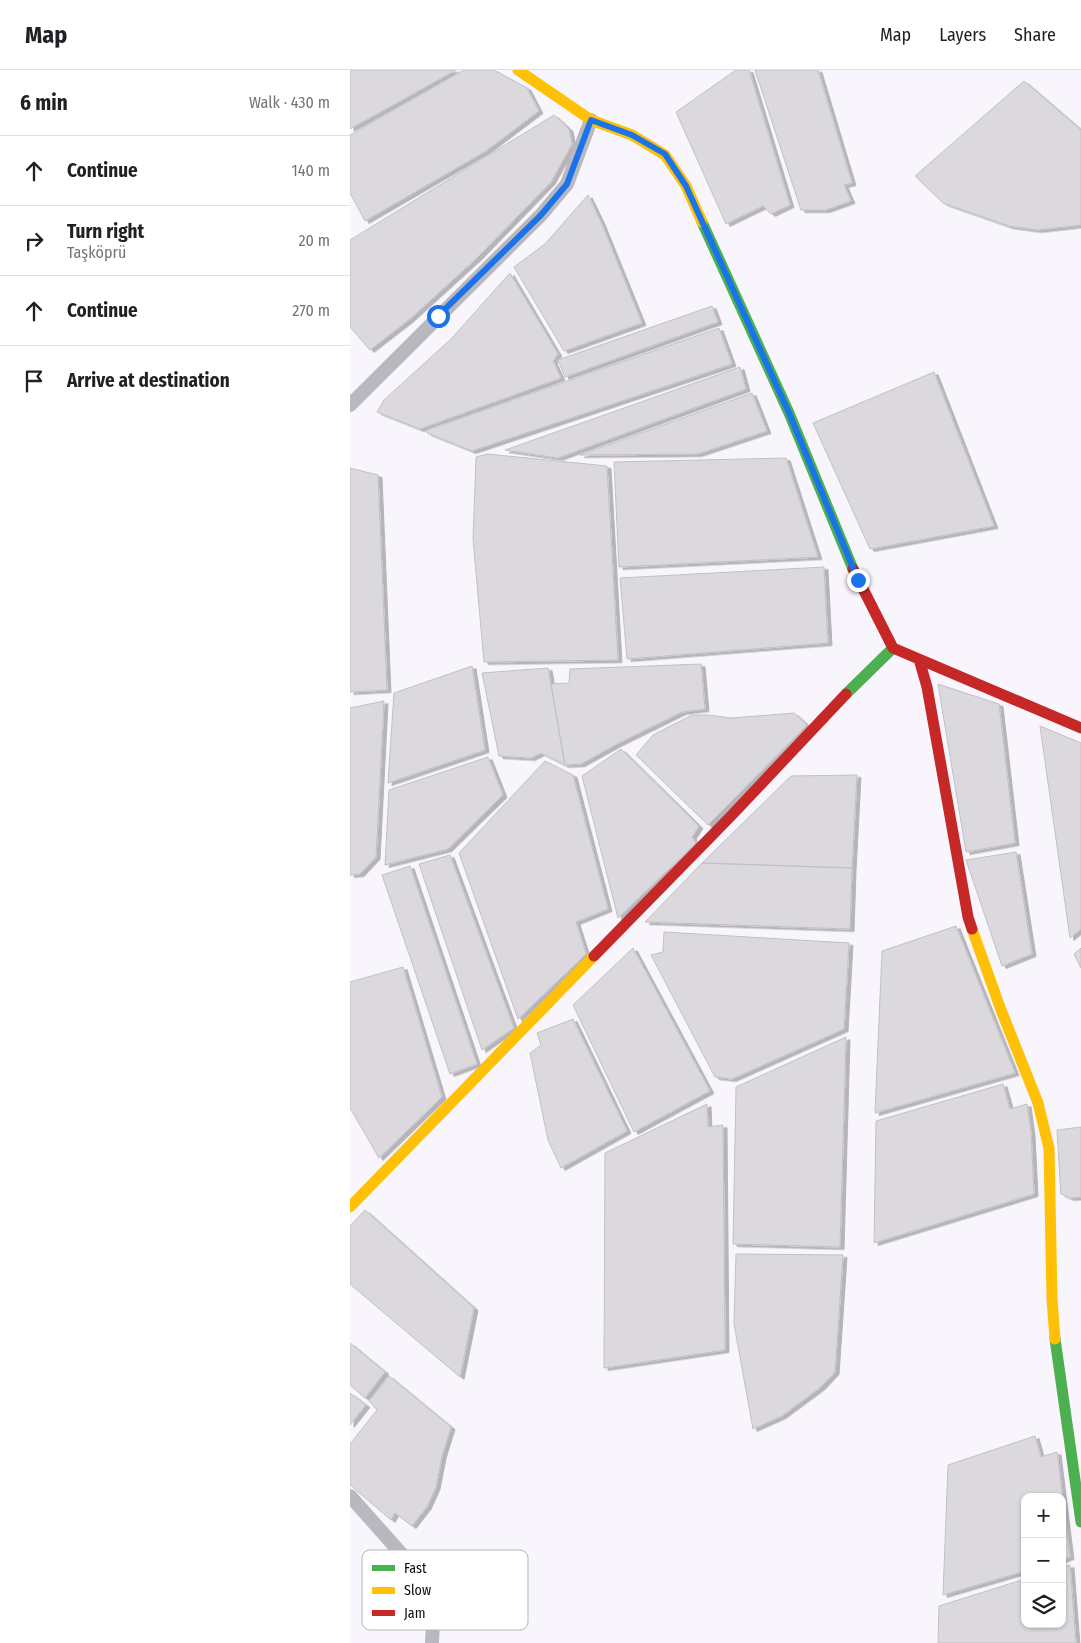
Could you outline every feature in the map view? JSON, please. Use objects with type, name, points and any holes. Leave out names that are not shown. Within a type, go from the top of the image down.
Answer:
[{"type":"street","points":[[518,70],[591,120],[632,135],[665,154],[686,186],[789,413],[858,580],[893,648],[1081,728]]},
{"type":"street","points":[[350,404],[541,215],[567,184],[591,120]]},
{"type":"street","points":[[350,1207],[717,830],[834,706],[893,648]]},
{"type":"street","points":[[918,659],[927,687],[968,917],[1001,1010],[1038,1103],[1048,1148],[1052,1299],[1056,1356],[1077,1476],[1081,1522]]},
{"type":"street","points":[[350,1496],[398,1550]]},
{"type":"street","points":[[432,1643],[433,1630]]},
{"type":"building","points":[[350,70],[456,70],[350,129]]},
{"type":"building","points":[[464,70],[494,70],[527,88],[539,111],[486,151],[365,221],[350,193],[350,135]]},
{"type":"building","points":[[736,70],[749,70],[790,205],[771,214],[763,206],[726,224],[676,112]]},
{"type":"building","points":[[755,70],[818,70],[852,183],[844,185],[851,201],[826,210],[801,210]]},
{"type":"building","points":[[1024,81],[1081,130],[1081,225],[1037,230],[1009,226],[943,203],[915,176]]},
{"type":"building","points":[[554,115],[569,129],[572,144],[551,182],[478,257],[410,319],[370,350],[350,327],[350,240]]},
{"type":"building","points":[[588,195],[642,323],[564,351],[514,267],[545,244]]},
{"type":"building","points":[[510,273],[558,354],[553,361],[561,378],[420,429],[377,412],[384,400],[452,338]]},
{"type":"building","points":[[712,306],[718,322],[565,377],[558,360]]},
{"type":"building","points":[[719,328],[732,364],[472,451],[427,433],[427,430]]},
{"type":"building","points":[[740,367],[746,389],[558,458],[505,450]]},
{"type":"building","points":[[934,372],[994,526],[870,549],[813,423]]},
{"type":"building","points":[[752,393],[767,431],[698,454],[580,455]]},
{"type":"building","points":[[487,454],[607,466],[618,660],[484,662],[473,539],[476,457]]},
{"type":"building","points":[[786,458],[818,557],[619,567],[614,462]]},
{"type":"building","points":[[350,468],[378,475],[387,690],[350,692]]},
{"type":"building","points":[[824,567],[828,643],[627,659],[620,578]]},
{"type":"building","points":[[701,664],[705,709],[682,712],[581,764],[565,765],[551,684],[569,683],[570,669]]},
{"type":"building","points":[[472,666],[485,750],[388,783],[394,693]]},
{"type":"building","points":[[548,668],[565,765],[541,753],[531,758],[499,756],[482,673]]},
{"type":"building","points":[[938,684],[999,704],[1015,843],[966,852]]},
{"type":"building","points":[[384,701],[376,857],[360,874],[350,875],[350,708]]},
{"type":"building","points":[[794,713],[807,725],[708,825],[636,755],[653,735],[692,715],[732,718]]},
{"type":"building","points":[[1040,726],[1081,743],[1081,929],[1070,938]]},
{"type":"building","points":[[621,749],[699,826],[692,837],[696,843],[618,918],[582,776]]},
{"type":"building","points":[[488,757],[503,795],[448,849],[385,865],[389,790]]},
{"type":"building","points":[[545,761],[573,775],[608,909],[576,922],[586,954],[518,1019],[459,853]]},
{"type":"building","points":[[857,775],[852,868],[702,863],[791,776]]},
{"type":"building","points":[[1016,852],[1032,954],[1002,966],[966,860]]},
{"type":"building","points":[[450,855],[514,1028],[482,1050],[419,864]]},
{"type":"building","points":[[702,863],[852,868],[850,929],[645,922]]},
{"type":"building","points":[[410,866],[477,1064],[450,1074],[382,875]]},
{"type":"building","points":[[956,926],[1015,1073],[875,1113],[882,951]]},
{"type":"building","points":[[664,932],[849,943],[844,1029],[732,1079],[715,1077],[651,955],[663,952]]},
{"type":"building","points":[[633,948],[710,1091],[634,1132],[573,1005]]},
{"type":"building","points":[[1081,948],[1081,968],[1074,954]]},
{"type":"building","points":[[403,967],[442,1097],[379,1158],[350,1108],[350,982]]},
{"type":"building","points":[[573,1019],[627,1131],[561,1168],[548,1140],[530,1053],[541,1045],[537,1033]]},
{"type":"building","points":[[846,1037],[840,1247],[733,1244],[736,1087]]},
{"type":"building","points":[[1003,1084],[1010,1109],[1027,1104],[1031,1133],[1034,1194],[874,1243],[876,1121]]},
{"type":"building","points":[[707,1104],[708,1127],[723,1125],[725,1350],[604,1368],[605,1153]]},
{"type":"building","points":[[1081,1127],[1081,1197],[1070,1198],[1061,1194],[1057,1130]]},
{"type":"building","points":[[365,1210],[474,1308],[460,1377],[350,1284],[350,1226]]},
{"type":"building","points":[[736,1254],[843,1255],[835,1372],[821,1387],[782,1416],[753,1429],[734,1324]]},
{"type":"building","points":[[350,1343],[385,1372],[365,1398],[350,1385]]},
{"type":"building","points":[[389,1376],[451,1427],[442,1456],[436,1487],[427,1507],[412,1526],[395,1513],[391,1520],[350,1485],[350,1444],[377,1410],[369,1401]]},
{"type":"building","points":[[350,1393],[366,1405],[350,1425]]},
{"type":"building","points":[[1035,1436],[1041,1457],[1057,1452],[1062,1493],[1021,1493],[1021,1572],[943,1595],[948,1465]]},
{"type":"building","points":[[1066,1525],[1070,1557],[1066,1558]]},
{"type":"building","points":[[1070,1565],[1076,1643],[938,1643],[939,1606],[1021,1580],[1021,1628],[1066,1628],[1066,1566]]},
{"type":"traffic: fast","points":[[702,222],[789,413],[853,569]]},
{"type":"traffic: fast","points":[[846,694],[893,648]]},
{"type":"traffic: fast","points":[[1055,1339],[1081,1522]]},
{"type":"traffic: slow","points":[[518,70],[591,120],[632,135],[665,155],[686,186],[702,222]]},
{"type":"traffic: slow","points":[[972,929],[1001,1010],[1038,1103],[1049,1148],[1052,1299],[1055,1339]]},
{"type":"traffic: slow","points":[[350,1207],[594,956]]},
{"type":"traffic: jam","points":[[853,569],[893,648],[1081,728]]},
{"type":"traffic: jam","points":[[919,659],[927,687],[968,917],[972,929]]},
{"type":"traffic: jam","points":[[594,956],[731,816],[846,694]]},
{"type":"route","points":[[438,316],[541,215],[567,184],[591,120],[632,135],[665,154],[686,186],[789,413],[858,580]]}]
